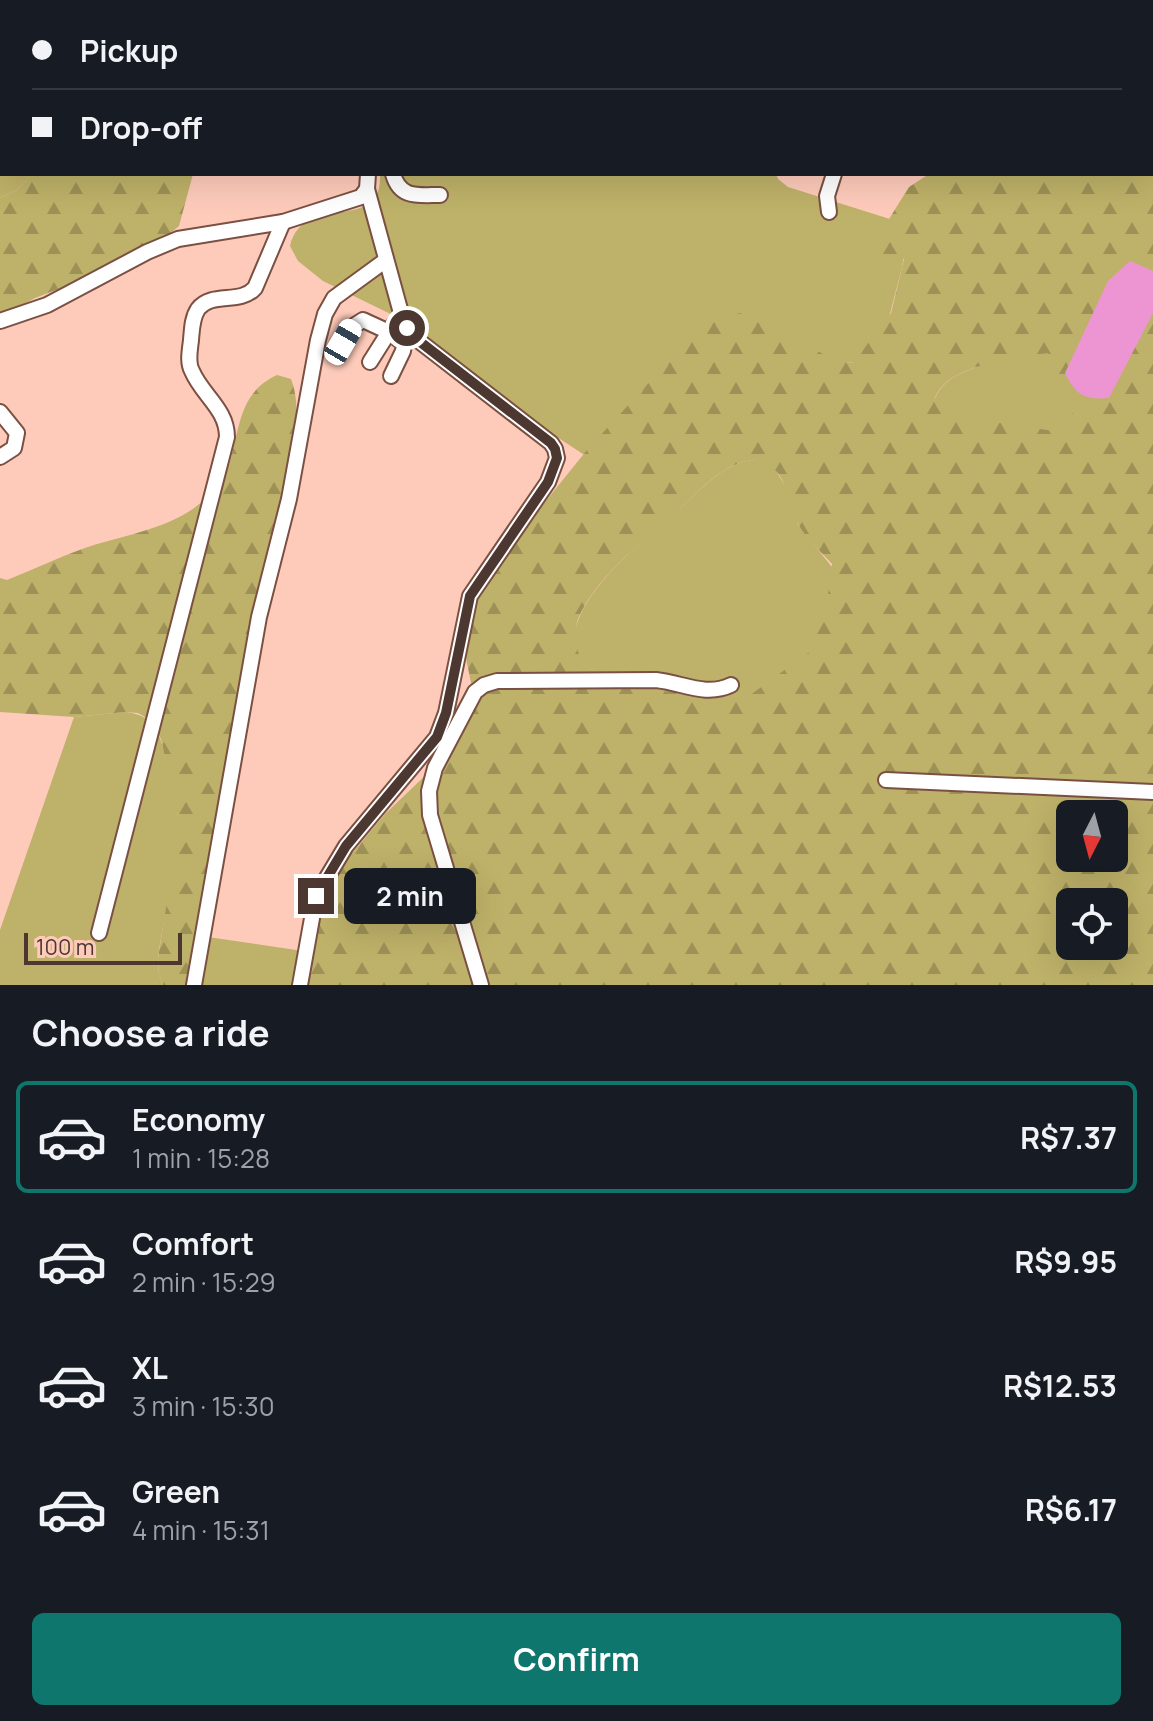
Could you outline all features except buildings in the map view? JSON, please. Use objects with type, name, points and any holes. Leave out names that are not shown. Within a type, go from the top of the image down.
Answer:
[{"type":"street","points":[[394,176],[398,188],[404,192],[440,195]]},
{"type":"street","points":[[829,212],[827,196],[833,176]]},
{"type":"street","points":[[0,321],[47,305],[178,239],[283,222],[361,197],[368,181]]},
{"type":"street","points":[[300,985],[316,896],[346,846],[437,737],[446,713],[470,596],[548,482],[557,458],[551,443],[419,341],[407,328],[386,260],[368,181]]},
{"type":"street","points":[[99,933],[227,437],[223,417],[192,372],[189,362],[192,324],[196,312],[210,300],[250,294],[283,222]]},
{"type":"street","points":[[194,985],[259,617],[289,499],[318,340],[325,314],[334,298],[386,260]]},
{"type":"street","points":[[370,362],[401,313]]},
{"type":"street","points":[[343,342],[352,327],[363,320],[389,332],[404,344],[391,376]]},
{"type":"street","points":[[0,412],[17,433],[14,448],[0,457]]},
{"type":"street","points":[[481,985],[437,842],[430,815],[429,791],[435,768],[475,692],[497,681],[656,680],[677,682],[708,692],[731,685]]},
{"type":"street","points":[[886,780],[1153,792]]},
{"type":"green space","points":[[0,176],[30,176],[17,190],[0,198]]},
{"type":"green space","points":[[30,176],[192,176],[179,226],[167,236],[116,259],[90,277],[35,298],[0,317],[0,198],[17,190]]},
{"type":"green space","points":[[380,176],[777,176],[788,187],[909,225],[884,337],[857,363],[840,362],[824,355],[592,460],[469,379],[413,325],[323,281],[298,261],[290,246],[298,229],[310,220],[369,204],[378,193]]},
{"type":"green space","points":[[926,176],[1153,176],[1153,271],[1130,261],[1144,331],[1153,313],[1153,985],[306,985],[324,887],[385,814],[430,771],[472,688],[462,638],[461,611],[519,534],[587,450],[702,325],[740,313],[777,328],[825,355],[853,363],[891,313],[904,259],[869,251],[909,187]],"holes":[[[1048,353],[1065,388],[1081,400],[1060,432],[995,422],[934,402],[939,389],[965,371]],[[751,460],[764,463],[780,476],[799,526],[832,564],[828,595],[808,653],[746,701],[698,699],[703,693],[625,685],[590,668],[579,655],[576,628],[585,605],[606,577],[716,476],[739,463]]]},
{"type":"green space","points":[[1153,223],[1153,320],[1108,400],[1058,445],[933,406],[939,391],[949,380],[977,367]]},
{"type":"green space","points":[[277,375],[291,379],[295,391],[293,447],[189,985],[163,985],[158,958],[178,816],[161,739],[150,720],[138,713],[74,717],[0,712],[0,578],[7,580],[82,549],[164,524],[193,509],[213,491],[226,472],[247,403],[254,392]]},
{"type":"green space","points":[[751,460],[764,461],[775,469],[787,489],[798,525],[845,583],[834,642],[755,697],[739,702],[706,701],[622,684],[599,675],[580,658],[575,637],[580,615],[594,592],[633,549],[706,484],[727,469]]},
{"type":"green space","points":[[125,712],[144,717],[155,728],[174,790],[177,811],[176,853],[158,958],[163,985],[0,985],[0,930],[74,717]]},
{"type":"green space","points":[[208,937],[303,951],[306,985],[189,985]]},
{"type":"shaded area","points":[[1130,261],[1153,271],[1153,313],[1109,398],[1087,397],[1077,391],[1065,373],[1108,281]]},
{"type":"route","points":[[316,896],[346,846],[437,737],[446,713],[470,596],[548,482],[557,458],[551,443],[419,341],[407,328]]}]
